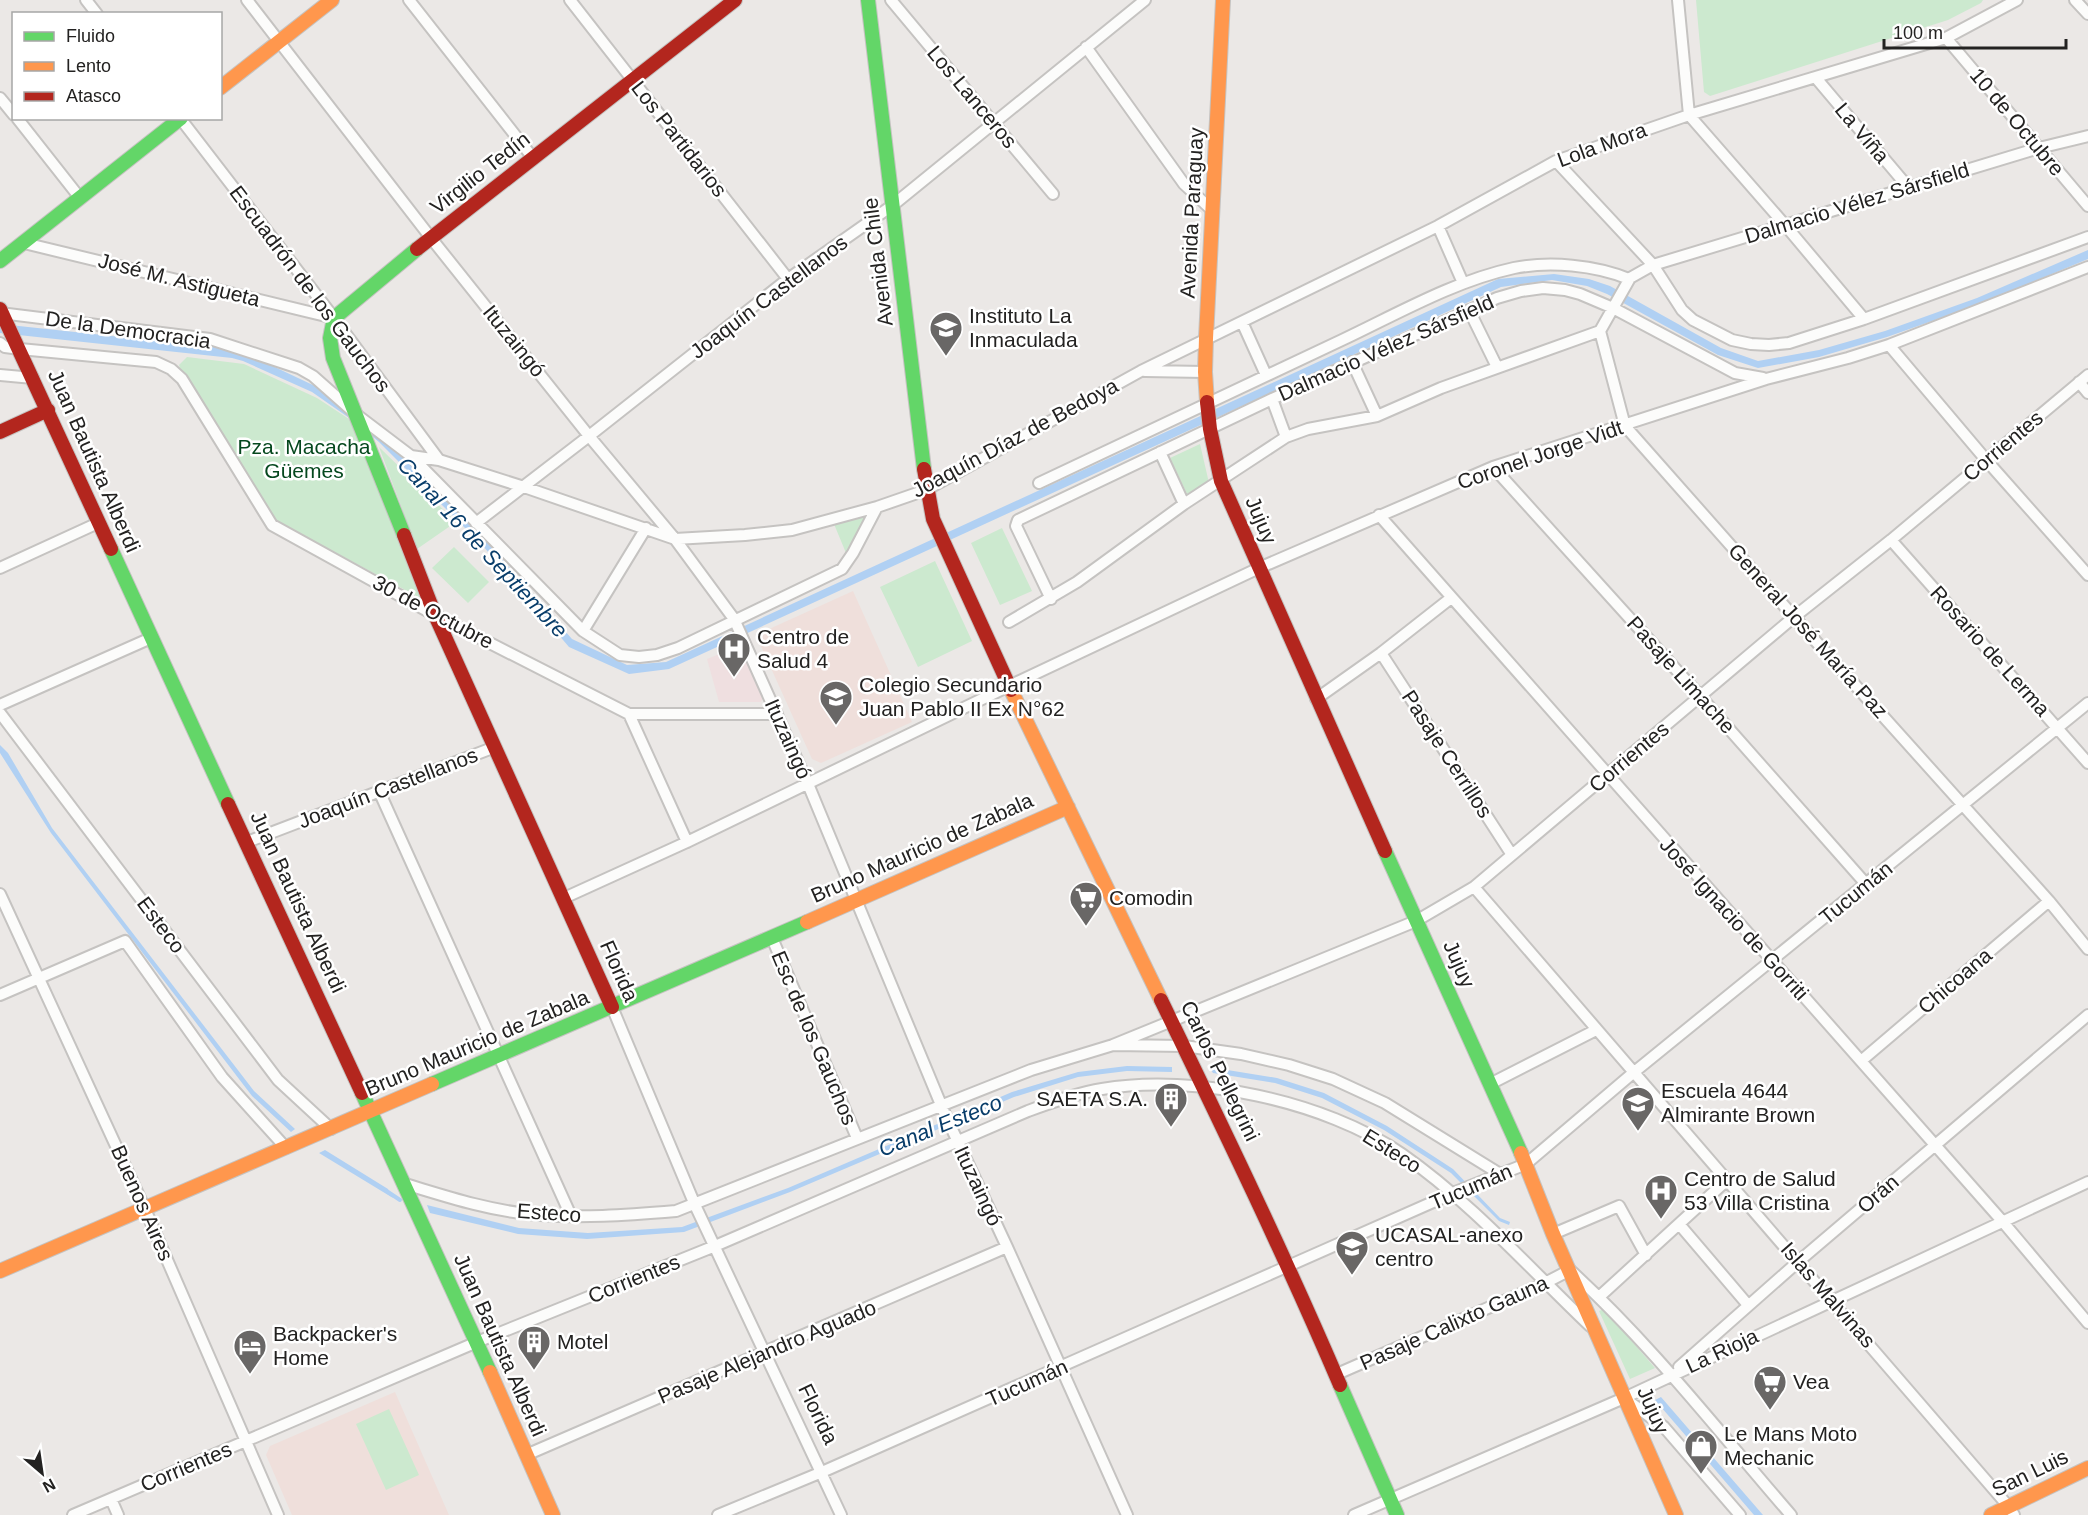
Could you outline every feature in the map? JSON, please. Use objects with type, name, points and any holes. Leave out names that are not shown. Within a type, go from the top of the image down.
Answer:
[{"type":"street","points":[[86,0],[95,12]]},
{"type":"street","name":"Ituzaingó","points":[[247,0],[431,238],[589,436],[675,539],[734,619],[808,784],[955,1137],[1062,1368],[1126,1515]]},
{"type":"street","points":[[222,86],[332,0]]},
{"type":"street","points":[[409,0],[533,158]]},
{"type":"street","name":"Los Partidarios","points":[[570,0],[788,279]]},
{"type":"street","name":"Virgilio Tedín","points":[[334,318],[431,238],[735,0]]},
{"type":"street","name":"Avenida Chile","points":[[868,0],[926,489],[933,519],[994,651]]},
{"type":"street","name":"Los Lanceros","points":[[891,0],[1053,194]]},
{"type":"street","name":"Joaquín Castellanos","points":[[476,523],[788,279],[893,205],[1145,0]]},
{"type":"street","name":"Avenida Paraguay","points":[[1210,429],[1205,372],[1206,338],[1223,0]]},
{"type":"street","points":[[1678,0],[1689,116],[1864,319]]},
{"type":"street","name":"Lola Mora","points":[[1206,338],[1438,226],[1556,161],[1689,116],[1946,38],[2006,3],[2018,0]]},
{"type":"street","points":[[2075,0],[2088,14]]},
{"type":"street","name":"10 de Octubre","points":[[1946,38],[2088,206]]},
{"type":"street","points":[[1086,47],[1184,184],[1213,212]]},
{"type":"street","name":"La Viña","points":[[1816,78],[1908,187]]},
{"type":"street","points":[[0,98],[12,113]]},
{"type":"street","points":[[18,120],[80,198]]},
{"type":"street","points":[[0,261],[179,120]]},
{"type":"street","name":"Escuadrón de los Gauchos","points":[[181,120],[334,318],[439,460]]},
{"type":"street","name":"Dalmacio Vélez Sársfield","points":[[1039,483],[1463,283],[1516,268],[1542,265],[1597,268],[1627,282],[1637,273],[1653,265],[2039,148],[2088,136]]},
{"type":"street","points":[[1556,161],[1653,265],[1682,310],[1693,320],[1732,340],[1769,345],[1789,343],[1864,319],[2088,237]]},
{"type":"street","points":[[1438,226],[1463,283]]},
{"type":"street","name":"José M. Astigueta","points":[[24,243],[334,318]]},
{"type":"street","name":"Coronel Jorge Vidt","points":[[564,898],[687,842],[1259,568],[1493,467],[1766,379],[1889,345],[2088,267]]},
{"type":"street","points":[[1008,622],[1077,582],[1184,504],[1286,437],[1308,429],[1377,416],[1441,388],[1600,331],[1627,282]]},
{"type":"street","name":"Dalmacio Vélez Sársfield","points":[[1051,598],[1016,526],[1018,520],[1272,399],[1497,298],[1521,291],[1544,288],[1580,294],[1613,308],[1735,373],[1766,379]]},
{"type":"street","points":[[1469,310],[1497,367]]},
{"type":"street","name":"Juan Bautista Alberdi","points":[[1,312],[405,1184],[553,1515]]},
{"type":"street","name":"De la Democracia","points":[[1,312],[210,339],[299,368],[313,376],[357,415],[411,456],[583,632],[620,655],[639,657],[657,655],[678,648],[842,568],[853,554],[877,507]]},
{"type":"street","points":[[334,318],[330,338],[333,358],[357,415]]},
{"type":"street","points":[[1242,322],[1266,375]]},
{"type":"street","name":"General José María Paz","points":[[1600,331],[1625,426],[2049,901],[2088,949]]},
{"type":"street","name":"Joaquín Díaz de Bedoya","points":[[675,539],[792,530],[877,507],[926,489],[1141,371],[1206,338]]},
{"type":"street","name":"De la Democracia","points":[[0,343],[5,347],[20,349],[156,363],[171,369]]},
{"type":"street","points":[[1889,345],[1986,460],[2088,575]]},
{"type":"street","points":[[1352,362],[1377,416]]},
{"type":"street","name":"30 de Octubre","points":[[171,369],[182,379],[273,525],[435,615],[629,714],[777,714]]},
{"type":"street","points":[[1141,371],[1205,372]]},
{"type":"street","points":[[0,375],[33,378]]},
{"type":"street","name":"Corrientes","points":[[697,1208],[857,1138],[943,1108],[1031,1070],[1113,1045],[1172,1022],[1416,921],[1474,887],[1794,617],[1891,540],[2088,375]]},
{"type":"street","points":[[2079,382],[2088,393]]},
{"type":"street","points":[[1272,399],[1286,437]]},
{"type":"street","points":[[0,432],[48,410]]},
{"type":"street","name":"Florida","points":[[357,415],[435,615],[564,898],[697,1208],[842,1515]]},
{"type":"street","name":"Jujuy","points":[[1210,429],[1221,481],[1316,699],[1526,1164],[1553,1234],[1676,1515]]},
{"type":"street","points":[[1160,452],[1184,504]]},
{"type":"street","points":[[411,456],[439,460],[524,486],[675,539]]},
{"type":"street","name":"Pasaje Limache","points":[[1493,467],[1866,884]]},
{"type":"street","name":"José Ignacio de Gorriti","points":[[1379,515],[1771,962],[2003,1222],[2088,1323]]},
{"type":"street","points":[[0,568],[98,523]]},
{"type":"street","points":[[583,632],[646,528]]},
{"type":"street","name":"Rosario de Lerma","points":[[1891,540],[2088,763]]},
{"type":"street","points":[[1316,699],[1381,653],[1451,598]]},
{"type":"street","points":[[0,705],[151,638]]},
{"type":"street","name":"Carlos Pellegrini","points":[[994,651],[1289,1266],[1397,1515]]},
{"type":"street","name":"Pasaje Cerrillos","points":[[1381,653],[1512,855]]},
{"type":"street","name":"Tucumán","points":[[718,1515],[1062,1368],[1456,1192],[1526,1164],[1633,1073],[2088,703]]},
{"type":"street","name":"Esteco","points":[[0,713],[278,1080],[331,1129]]},
{"type":"street","points":[[629,714],[687,842]]},
{"type":"street","name":"Joaquín Castellanos","points":[[247,842],[495,747]]},
{"type":"street","points":[[379,791],[571,1216]]},
{"type":"street","name":"Bruno Mauricio de Zabala","points":[[0,1271],[772,938],[1068,807]]},
{"type":"street","name":"Islas Malvinas","points":[[1474,887],[1633,1073],[1799,1261],[2012,1511]]},
{"type":"street","name":"Buenos Aires","points":[[0,894],[145,1209],[278,1515]]},
{"type":"street","name":"Chicoana","points":[[1861,1061],[2049,901]]},
{"type":"street","name":"Esc de los Gauchos","points":[[772,938],[857,1138]]},
{"type":"street","name":"Esteco","points":[[40,978],[125,941],[222,1077],[286,1148]]},
{"type":"street","points":[[0,995],[40,978]]},
{"type":"street","name":"Orán","points":[[1670,1375],[1799,1261],[2088,1016]]},
{"type":"street","points":[[1490,1084],[1596,1030]]},
{"type":"street","name":"Corrientes","points":[[1113,1045],[1184,1046]]},
{"type":"street","name":"Esteco","points":[[1184,1046],[1241,1054],[1289,1065],[1333,1079],[1385,1103],[1500,1174]]},
{"type":"street","name":"Corrientes","points":[[73,1515],[477,1342],[715,1246],[955,1137],[1038,1107],[1101,1089],[1149,1084],[1205,1087]]},
{"type":"street","name":"Esteco","points":[[1205,1087],[1294,1104],[1361,1130],[1401,1153],[1456,1192],[1545,1283],[1595,1330]]},
{"type":"street","points":[[1599,1297],[1727,1180]]},
{"type":"street","name":"La Rioja","points":[[1354,1515],[1624,1398],[2088,1182]]},
{"type":"street","name":"Esteco","points":[[405,1184],[463,1202],[528,1214],[620,1216],[697,1208]]},
{"type":"street","points":[[1553,1234],[1620,1206],[1646,1255]]},
{"type":"street","points":[[1679,1224],[1748,1305]]},
{"type":"street","name":"Pasaje Alejandro Aguado","points":[[526,1455],[1007,1247]]},
{"type":"street","points":[[1570,1270],[1599,1297],[1670,1375],[1791,1515]]},
{"type":"street","name":"Pasaje Calixto Gauna","points":[[1337,1374],[1570,1270]]},
{"type":"street","points":[[1624,1398],[1664,1427],[1740,1515]]},
{"type":"street","name":"San Luis","points":[[1991,1515],[2012,1511],[2088,1468]]},
{"type":"street","points":[[111,1499],[118,1515]]},
{"type":"shaded area","points":[[853,591],[912,722],[821,763],[812,759],[756,635]]},
{"type":"shaded area","name":"Centro de Salud 4","points":[[742,645],[764,696],[761,702],[719,702],[707,659]]},
{"type":"shaded area","points":[[395,1392],[449,1515],[292,1515],[266,1455],[270,1446]]},
{"type":"green space","points":[[1696,0],[1983,0],[1948,20],[1710,96],[1704,92]]},
{"type":"green space","name":"Pza. Macacha Güemes","points":[[187,357],[244,364],[317,398],[352,421],[420,598],[277,523],[183,376],[179,365]]},
{"type":"green space","points":[[1200,444],[1209,483],[1188,496],[1170,458]]},
{"type":"green space","points":[[379,447],[456,522],[417,549]]},
{"type":"green space","points":[[870,513],[846,553],[834,524]]},
{"type":"green space","points":[[1002,528],[1032,591],[1000,605],[971,543]]},
{"type":"green space","points":[[454,547],[489,582],[468,603],[432,568]]},
{"type":"green space","points":[[935,561],[972,641],[918,667],[880,587]]},
{"type":"green space","points":[[1604,1309],[1655,1368],[1630,1379],[1599,1311]]},
{"type":"green space","points":[[389,1409],[419,1475],[386,1490],[356,1424]]},
{"type":"water","points":[[2088,250],[2088,259],[1980,304],[1887,337],[1819,357],[1758,368],[1718,355],[1607,294],[1587,286],[1552,280],[1501,287],[669,669],[629,674],[569,647],[483,546],[379,442],[312,392],[232,358],[0,333],[0,324],[234,349],[315,386],[398,451],[487,542],[572,639],[627,665],[666,662],[1498,279],[1554,274],[1589,279],[1610,286],[1721,348],[1758,361],[1819,350],[1885,331],[1977,298]]},
{"type":"water","points":[[0,745],[8,753],[52,828],[254,1091],[295,1129],[291,1132],[252,1096],[51,833],[0,753]]},
{"type":"water","name":"Canal Esteco","points":[[1127,1066],[1172,1067],[1172,1072],[1127,1071],[1078,1077],[1014,1097],[790,1192],[684,1232],[587,1239],[518,1234],[430,1213],[427,1205],[519,1228],[588,1233],[682,1227],[788,1188],[1012,1092],[1078,1072]]},
{"type":"water","points":[[1209,1067],[1277,1078],[1324,1093],[1387,1126],[1453,1169],[1500,1218],[1510,1222],[1509,1225],[1499,1221],[1451,1173],[1384,1130],[1322,1098],[1275,1083],[1213,1073]]},
{"type":"water","points":[[325,1150],[388,1189],[393,1198],[319,1153]]},
{"type":"water","points":[[1661,1397],[1763,1515],[1754,1515],[1655,1400]]},
{"type":"waterway","points":[[388,1192],[400,1200]]},
{"type":"traffic: fast","points":[[868,0],[924,469]]},
{"type":"traffic: fast","points":[[0,261],[178,120]]},
{"type":"traffic: fast","points":[[404,535],[333,358],[330,338],[334,318],[417,249]]},
{"type":"traffic: fast","points":[[111,549],[228,804]]},
{"type":"traffic: fast","points":[[1385,851],[1521,1153]]},
{"type":"traffic: fast","points":[[432,1084],[807,922]]},
{"type":"traffic: fast","points":[[362,1093],[490,1372]]},
{"type":"traffic: fast","points":[[1340,1385],[1397,1515]]},
{"type":"traffic: slow","points":[[222,86],[332,0]]},
{"type":"traffic: slow","points":[[1207,402],[1206,338],[1223,0]]},
{"type":"traffic: slow","points":[[1011,690],[1161,1000]]},
{"type":"traffic: slow","points":[[807,922],[1068,807]]},
{"type":"traffic: slow","points":[[0,1271],[432,1084]]},
{"type":"traffic: slow","points":[[1521,1153],[1553,1234],[1676,1515]]},
{"type":"traffic: slow","points":[[490,1372],[553,1515]]},
{"type":"traffic: slow","points":[[1991,1515],[2088,1468]]},
{"type":"traffic: jam","points":[[417,249],[735,0]]},
{"type":"traffic: jam","points":[[0,309],[111,549]]},
{"type":"traffic: jam","points":[[1207,402],[1221,481],[1385,851]]},
{"type":"traffic: jam","points":[[0,432],[48,410]]},
{"type":"traffic: jam","points":[[924,469],[933,519],[1011,690]]},
{"type":"traffic: jam","points":[[404,535],[435,615],[612,1007]]},
{"type":"traffic: jam","points":[[228,804],[362,1093]]},
{"type":"traffic: jam","points":[[1161,1000],[1275,1239],[1340,1385]]},
{"type":"place","name":"Instituto La Inmaculada","points":[[946,357]]},
{"type":"place","name":"Centro de Salud 4","points":[[734,678]]},
{"type":"place","name":"Colegio Secundario Juan Pablo II Ex N°62","points":[[836,726]]},
{"type":"place","name":"Comodin","points":[[1086,927]]},
{"type":"place","name":"SAETA S.A.","points":[[1171,1128]]},
{"type":"place","name":"Escuela 4644 Almirante Brown","points":[[1638,1132]]},
{"type":"place","name":"Centro de Salud 53 Villa Cristina","points":[[1661,1220]]},
{"type":"place","name":"UCASAL-anexo centro","points":[[1352,1276]]},
{"type":"place","name":"Motel","points":[[534,1371]]},
{"type":"place","name":"Backpacker's Home","points":[[250,1375]]},
{"type":"place","name":"Vea","points":[[1770,1411]]},
{"type":"place","name":"Le Mans Moto Mechanic","points":[[1701,1475]]},
{"type":"water label","name":"Canal 16 de Septiembre","points":[[483,547]]}]
